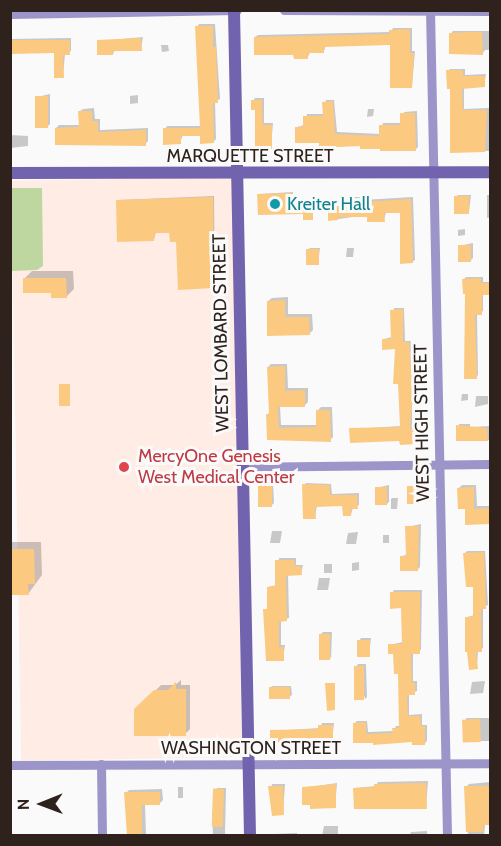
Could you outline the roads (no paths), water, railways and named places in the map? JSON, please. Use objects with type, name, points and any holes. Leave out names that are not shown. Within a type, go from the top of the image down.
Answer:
[{"type":"street","points":[[284,10],[490,11]]},
{"type":"street","points":[[10,14],[235,11]]},
{"type":"street","name":"WEST LOMBARD STREET","points":[[235,11],[250,836]]},
{"type":"street","name":"WEST HIGH STREET","points":[[430,11],[447,836]]},
{"type":"street","name":"MARQUETTE STREET","points":[[10,173],[490,172]]},
{"type":"street","points":[[242,467],[490,464]]},
{"type":"street","name":"WASHINGTON STREET","points":[[10,765],[490,763]]},
{"type":"street","points":[[101,764],[102,836]]},
{"type":"place","name":"Kreiter Hall","points":[[275,204]]},
{"type":"place","name":"MercyOne Genesis West Medical Center","points":[[124,467]]}]
